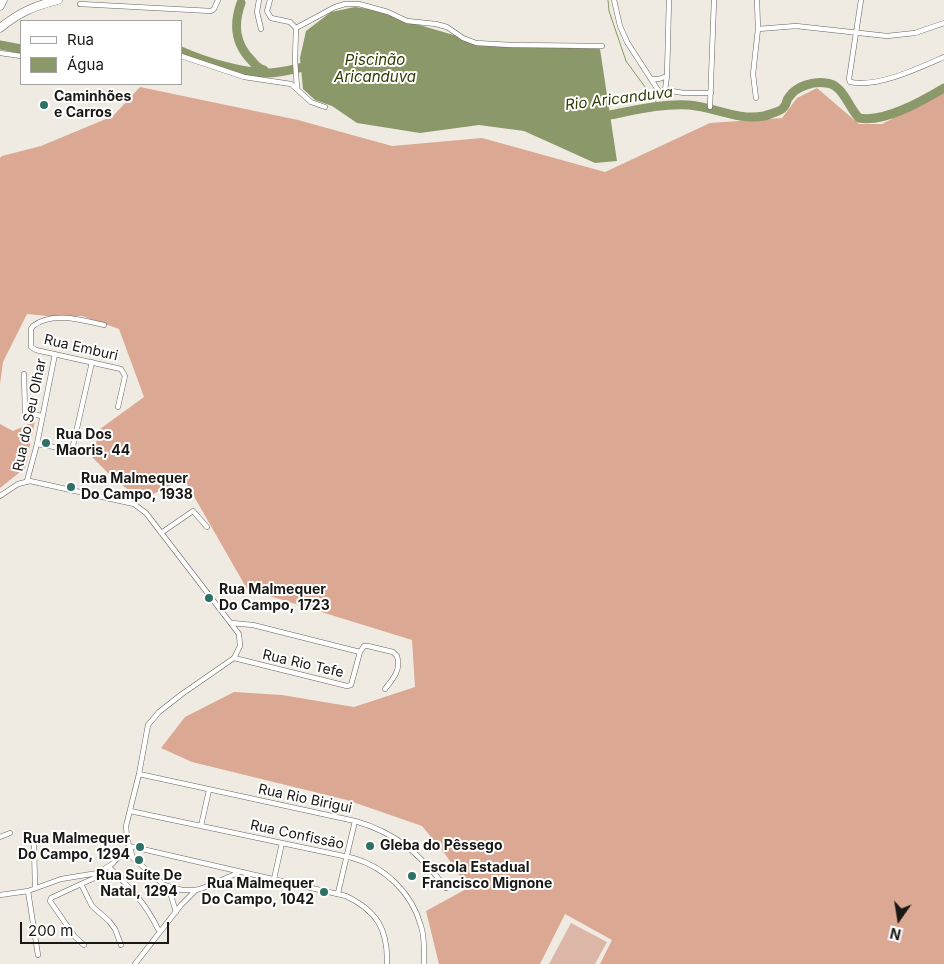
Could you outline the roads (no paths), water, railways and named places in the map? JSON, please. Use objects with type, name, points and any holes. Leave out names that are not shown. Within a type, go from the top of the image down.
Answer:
[{"type":"highway","points":[[0,6],[3,0]]},
{"type":"highway","points":[[0,28],[17,15],[31,8],[58,0]]},
{"type":"street","points":[[80,4],[211,11],[218,0]]},
{"type":"street","points":[[259,0],[257,12],[261,30]]},
{"type":"street","points":[[270,0],[267,11],[271,18],[290,22],[296,28],[295,60],[297,90]]},
{"type":"street","points":[[614,0],[620,26],[627,42],[660,93],[663,94],[667,76],[669,0]]},
{"type":"street","points":[[710,108],[714,0]]},
{"type":"street","points":[[756,98],[753,74],[758,29],[757,0]]},
{"type":"street","points":[[861,0],[850,82],[882,80],[917,69],[944,57]]},
{"type":"street","points":[[296,28],[335,7],[345,4],[358,4],[388,12],[407,20],[447,27],[463,38],[476,43],[602,46]]},
{"type":"street","points":[[758,29],[796,26],[899,36],[944,23]]},
{"type":"street","points":[[0,53],[20,56]]},
{"type":"street","points":[[182,56],[244,77],[291,84],[311,102],[325,107]]},
{"type":"street","points":[[652,79],[667,76]]},
{"type":"street","points":[[664,90],[684,93],[711,93]]},
{"type":"street","name":"Rua Emburi","points":[[104,325],[64,318],[34,324],[31,329],[31,347],[36,350],[123,370],[125,376],[118,406]]},
{"type":"street","name":"Rua do Seu Olhar","points":[[27,481],[37,444],[55,354]]},
{"type":"street","points":[[37,444],[70,451],[73,449],[92,362]]},
{"type":"street","points":[[24,374],[24,413],[42,416]]},
{"type":"street","points":[[0,496],[18,484],[27,481],[134,504],[146,513],[232,623],[239,634],[240,640],[238,652],[234,658],[159,712],[146,729],[139,774],[126,832],[128,846],[133,858],[168,886],[182,890],[196,890],[240,872]]},
{"type":"street","points":[[161,533],[193,511],[207,527]]},
{"type":"street","name":"Rua Rio Tefe","points":[[232,623],[253,625],[360,652],[354,680],[347,686],[234,658]]},
{"type":"street","points":[[360,652],[364,646],[368,646],[393,652],[397,656],[399,666],[394,678],[385,689]]},
{"type":"street","name":"Rua Rio Birigui","points":[[139,774],[355,821],[376,828],[407,846],[431,868],[446,888]]},
{"type":"street","points":[[201,826],[209,790]]},
{"type":"street","name":"Rua Confissão","points":[[130,810],[360,860],[372,866],[395,881],[404,891],[411,904],[421,926],[424,964]]},
{"type":"street","points":[[338,893],[355,821]]},
{"type":"street","points":[[0,837],[10,833]]},
{"type":"street","points":[[34,842],[35,888]]},
{"type":"street","points":[[274,879],[282,843]]},
{"type":"street","points":[[128,846],[338,893],[358,902],[376,918],[385,934],[387,964]]},
{"type":"street","points":[[0,896],[28,890],[61,879],[98,873],[109,867],[128,846]]},
{"type":"street","points":[[133,858],[138,855],[140,850]]},
{"type":"street","points":[[109,867],[138,896],[149,910],[158,929]]},
{"type":"street","points":[[84,945],[75,937],[50,901],[51,898],[97,877],[98,873]]},
{"type":"street","points":[[81,884],[94,908],[109,920],[115,929],[121,945]]},
{"type":"street","points":[[168,886],[176,912]]},
{"type":"street","points":[[28,890],[38,954]]},
{"type":"street","points":[[135,964],[196,890]]},
{"type":"water","name":"Piscinão Aricanduva","points":[[355,7],[381,11],[402,20],[457,36],[469,43],[480,45],[600,49],[617,161],[595,163],[524,131],[479,125],[420,133],[357,123],[332,106],[315,100],[303,89],[300,58],[306,31],[331,12]]},
{"type":"waterway","points":[[608,0],[609,11],[626,61],[659,106]]},
{"type":"waterway","points":[[241,3],[236,27],[239,41],[246,55],[259,68],[264,70]]},
{"type":"waterway","name":"Rio Aricanduva","points":[[0,45],[20,49]]},
{"type":"waterway","name":"Rio Aricanduva","points":[[182,51],[224,66],[258,73],[280,72],[312,65]]},
{"type":"waterway","name":"Rio Aricanduva","points":[[599,117],[678,105],[699,106],[745,117],[764,116],[782,109],[792,93],[801,87],[821,83],[832,84],[837,87],[859,118],[869,119],[903,110],[944,88]]},
{"type":"place","name":"Caminhões e Carros","points":[[44,105]]},
{"type":"place","name":"Rua Dos Maoris, 44","points":[[46,443]]},
{"type":"place","name":"Rua Malmequer Do Campo, 1938","points":[[71,487]]},
{"type":"place","name":"Rua Malmequer Do Campo, 1723","points":[[209,598]]},
{"type":"place","name":"Gleba do Pêssego","points":[[370,846]]},
{"type":"place","name":"Rua Malmequer Do Campo, 1294","points":[[140,847]]},
{"type":"place","name":"Rua Suíte De Natal, 1294","points":[[139,860]]},
{"type":"place","name":"Escola Estadual Francisco Mignone","points":[[412,876]]},
{"type":"place","name":"Rua Malmequer Do Campo, 1042","points":[[324,892]]}]
